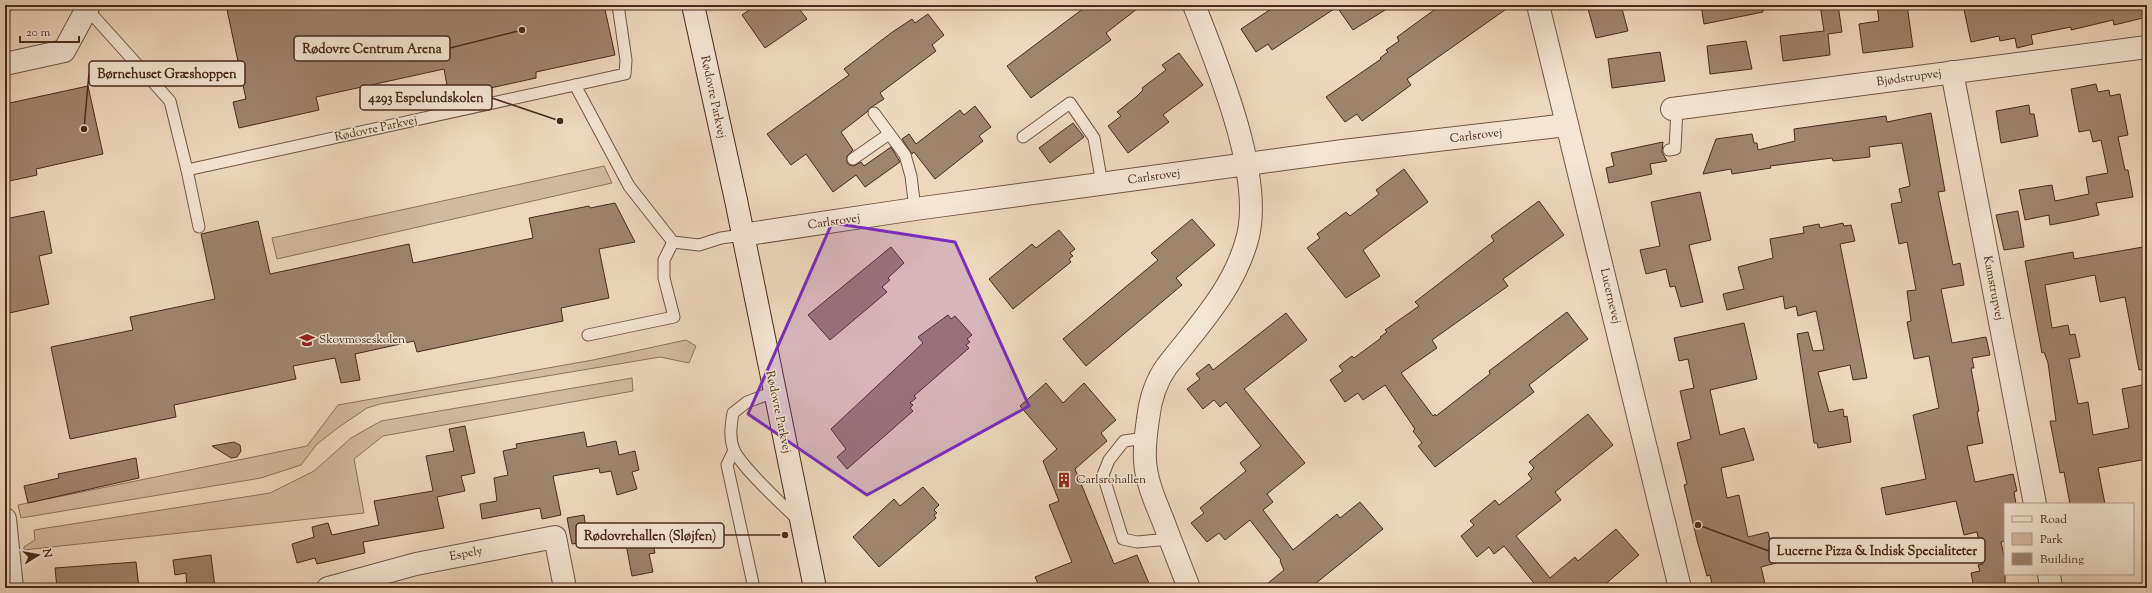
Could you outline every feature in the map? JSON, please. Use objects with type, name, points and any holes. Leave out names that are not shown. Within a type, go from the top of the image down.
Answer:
[{"type":"street","name":"Rødovre Parkvej","points":[[693,5],[742,235],[814,588]]},
{"type":"street","points":[[1189,588],[1150,486],[1145,461],[1145,438],[1150,401],[1165,368],[1214,309],[1235,273],[1248,235],[1250,204],[1246,165],[1226,88],[1194,5]]},
{"type":"street","name":"Lucernevej","points":[[1538,5],[1680,588]]},
{"type":"street","points":[[5,64],[64,51],[88,8]]},
{"type":"street","name":"Bjødstrupvej","points":[[1675,108],[2147,47]]},
{"type":"street","name":"Kamstrupvej","points":[[1952,72],[2035,503]]},
{"type":"street","name":"Carlsrovej","points":[[742,235],[915,209],[1343,151],[1567,125]]},
{"type":"street","points":[[5,519],[12,588]]},
{"type":"street","name":"Espely","points":[[328,588],[416,564],[555,537],[565,588]]},
{"type":"street","points":[[2049,575],[2051,588]]},
{"type":"lane","name":"Rødovre Parkvej","points":[[187,170],[625,74],[626,60],[618,5]]},
{"type":"lane","points":[[88,8],[170,100],[199,227]]},
{"type":"lane","points":[[575,86],[629,186],[673,242],[699,245],[721,238],[742,235]]},
{"type":"lane","points":[[1023,137],[1070,103],[1094,138],[1102,184]]},
{"type":"lane","points":[[1669,150],[1676,149],[1675,108]]},
{"type":"lane","points":[[874,113],[905,155],[915,209]]},
{"type":"lane","points":[[853,159],[889,134]]},
{"type":"lane","points":[[588,334],[674,317],[664,278],[664,260],[673,242]]},
{"type":"lane","points":[[774,392],[747,402],[733,413],[730,434],[734,450],[746,466],[801,523]]},
{"type":"lane","points":[[1145,438],[1124,440],[1109,460],[1103,475],[1123,538],[1137,542],[1170,540]]},
{"type":"lane","points":[[734,450],[727,465],[754,588]]},
{"type":"highlighted area","points":[[832,223],[955,242],[1029,406],[867,495],[748,414]]},
{"type":"green space","points":[[604,166],[612,183],[277,259],[272,238]]},
{"type":"green space","points":[[686,340],[696,346],[689,363],[660,357],[380,404],[367,408],[317,444],[301,465],[261,478],[21,518],[18,505],[307,446],[338,405],[593,360]]},
{"type":"green space","points":[[632,378],[633,391],[383,436],[354,459],[364,513],[24,550],[24,547],[35,540],[34,530],[270,493],[314,471],[351,438],[381,421]]},
{"type":"building","points":[[226,5],[604,5],[615,55],[536,72],[536,78],[449,97],[444,69],[316,97],[319,110],[239,128],[233,102],[246,99]]},
{"type":"building","points":[[756,5],[796,5],[807,19],[765,48],[742,15]]},
{"type":"building","points":[[1088,5],[1142,5],[1106,33],[1111,40],[1031,98],[1007,66]]},
{"type":"building","points":[[1277,5],[1393,5],[1353,30],[1337,7],[1272,50],[1268,44],[1256,52],[1241,29]]},
{"type":"building","points":[[1441,5],[1512,5],[1407,79],[1411,85],[1362,121],[1357,114],[1345,122],[1326,97],[1381,59],[1380,58],[1388,52],[1386,50],[1399,41],[1397,37]]},
{"type":"building","points":[[1587,5],[1621,5],[1628,31],[1596,38]]},
{"type":"building","points":[[1701,5],[1762,5],[1763,12],[1704,24]]},
{"type":"building","points":[[1820,5],[1838,5],[1842,32],[1828,34],[1830,55],[1783,61],[1780,36],[1824,31]]},
{"type":"building","points":[[1877,5],[1907,5],[1913,47],[1863,53],[1859,24],[1879,21]]},
{"type":"building","points":[[1963,5],[2147,5],[2147,13],[2142,14],[2143,18],[2114,25],[2113,20],[2071,30],[2071,27],[2031,35],[2033,44],[2017,48],[2015,38],[2000,41],[1999,36],[1971,42]]},
{"type":"building","points":[[928,14],[944,35],[932,45],[936,51],[880,93],[884,99],[870,108],[841,132],[853,150],[847,156],[847,163],[850,165],[854,166],[861,162],[864,166],[891,147],[900,162],[865,187],[856,175],[833,192],[806,154],[791,165],[767,134],[849,75],[844,69],[891,33],[912,19],[915,23]]},
{"type":"building","points":[[1746,41],[1752,69],[1710,74],[1707,46]]},
{"type":"building","points":[[1660,52],[1665,81],[1612,88],[1608,59]]},
{"type":"building","points":[[1179,53],[1203,85],[1163,115],[1169,122],[1128,153],[1108,126],[1121,116],[1117,112],[1136,97],[1143,90],[1142,88],[1166,70],[1162,65]]},
{"type":"building","points":[[2096,84],[2098,92],[2109,90],[2110,96],[2120,94],[2128,135],[2118,137],[2125,170],[2128,170],[2133,197],[2096,203],[2099,215],[2076,220],[2050,225],[2049,215],[2025,220],[2019,190],[2052,185],[2055,201],[2089,194],[2086,177],[2108,173],[2101,140],[2093,142],[2090,130],[2079,132],[2071,89]]},
{"type":"building","points":[[88,86],[103,154],[36,169],[37,175],[5,182],[5,104]]},
{"type":"building","points":[[2029,105],[2030,114],[2034,114],[2038,136],[2001,143],[1996,111]]},
{"type":"building","points":[[975,106],[991,127],[979,136],[983,141],[935,179],[914,152],[912,154],[902,139],[909,134],[916,144],[960,110],[964,115]]},
{"type":"building","points":[[1931,113],[1945,191],[1938,192],[1953,265],[1960,263],[1964,285],[1941,289],[1952,343],[1986,337],[1990,355],[1972,358],[1974,368],[1971,368],[1983,443],[1967,446],[1975,482],[2013,474],[2017,491],[2014,492],[2016,503],[2004,503],[2004,541],[2001,542],[2004,556],[2005,588],[1974,588],[1971,573],[1980,571],[1978,565],[1983,564],[1977,532],[1964,535],[1956,501],[1886,515],[1881,488],[1926,479],[1913,415],[1939,408],[1929,356],[1914,359],[1907,322],[1911,321],[1907,291],[1916,290],[1907,242],[1899,244],[1891,204],[1902,202],[1899,189],[1910,186],[1902,143],[1869,147],[1870,157],[1833,161],[1832,158],[1770,166],[1771,168],[1732,174],[1731,169],[1703,174],[1716,139],[1752,134],[1754,143],[1757,143],[1758,150],[1795,141],[1794,129],[1886,116],[1887,122]]},
{"type":"building","points":[[1073,123],[1084,137],[1050,163],[1039,148]]},
{"type":"building","points":[[1663,142],[1662,152],[1667,161],[1650,164],[1652,174],[1609,183],[1606,168],[1614,166],[1611,153]]},
{"type":"building","points":[[1404,169],[1428,202],[1363,250],[1380,276],[1346,298],[1307,248],[1320,238],[1317,234],[1346,212],[1350,216],[1379,194],[1376,190]]},
{"type":"building","points":[[1700,192],[1711,240],[1689,245],[1703,302],[1681,307],[1675,286],[1670,287],[1666,269],[1646,274],[1640,250],[1660,246],[1651,202]]},
{"type":"building","points":[[1539,201],[1564,235],[1503,279],[1508,286],[1432,340],[1437,348],[1401,373],[1433,416],[1435,414],[1436,416],[1490,374],[1489,371],[1567,312],[1588,339],[1529,385],[1534,392],[1435,467],[1418,446],[1422,443],[1413,431],[1415,429],[1385,385],[1363,400],[1358,393],[1345,402],[1330,380],[1343,371],[1339,366],[1352,356],[1354,358],[1381,338],[1380,337],[1387,332],[1385,330],[1419,306],[1415,302],[1494,241],[1491,236]]},
{"type":"building","points":[[615,203],[635,242],[599,249],[609,298],[561,308],[563,321],[417,352],[414,341],[355,354],[360,380],[341,383],[335,358],[293,366],[296,379],[174,405],[176,417],[70,439],[51,347],[133,330],[130,317],[215,299],[201,234],[258,221],[270,274],[409,244],[413,263],[533,238],[529,218],[589,206],[590,208]]},
{"type":"building","points":[[44,211],[52,253],[39,256],[49,304],[5,314],[5,219]]},
{"type":"building","points":[[2018,211],[2024,247],[2004,250],[1996,215]]},
{"type":"building","points":[[1192,219],[1215,245],[1176,278],[1182,285],[1086,366],[1063,339],[1158,260],[1151,253]]},
{"type":"building","points":[[1843,223],[1844,226],[1851,225],[1855,241],[1840,244],[1867,378],[1853,380],[1850,365],[1818,372],[1829,412],[1843,409],[1844,417],[1847,416],[1851,442],[1818,448],[1817,443],[1814,443],[1797,334],[1808,332],[1813,351],[1824,350],[1816,311],[1798,316],[1796,306],[1785,309],[1783,296],[1727,310],[1723,294],[1744,289],[1738,267],[1773,258],[1770,239],[1804,233],[1803,227],[1819,224],[1820,228]]},
{"type":"building","points":[[1059,230],[1075,249],[1070,253],[1073,256],[1069,259],[1071,262],[1013,309],[989,279],[1032,244],[1036,248]]},
{"type":"building","points":[[891,247],[904,263],[888,278],[890,280],[882,287],[887,292],[830,340],[808,315]]},
{"type":"building","points":[[2147,247],[2147,369],[2139,370],[2125,297],[2100,302],[2095,275],[2045,285],[2052,328],[2068,325],[2070,335],[2075,334],[2080,357],[2069,359],[2078,404],[2088,402],[2093,435],[2129,428],[2122,389],[2147,384],[2147,412],[2142,413],[2147,438],[2147,459],[2098,468],[2105,503],[2070,503],[2064,472],[2060,473],[2050,421],[2056,421],[2048,363],[2044,352],[2042,353],[2025,261],[2073,252],[2074,259]]},
{"type":"building","points":[[1286,313],[1307,340],[1244,389],[1305,463],[1267,494],[1273,502],[1263,510],[1293,550],[1337,514],[1340,518],[1360,502],[1383,529],[1310,588],[1262,588],[1284,570],[1280,561],[1281,560],[1250,520],[1225,540],[1219,533],[1207,542],[1191,523],[1204,513],[1200,508],[1246,471],[1240,463],[1261,446],[1226,402],[1220,407],[1214,400],[1203,409],[1187,389],[1200,379],[1196,374],[1209,364],[1213,370]]},
{"type":"building","points":[[948,315],[951,319],[955,316],[972,335],[967,339],[970,342],[966,345],[969,348],[914,396],[916,398],[910,403],[913,405],[910,408],[913,411],[847,469],[837,457],[846,449],[831,429],[923,343],[918,337]]},
{"type":"building","points":[[1744,323],[1757,379],[1710,390],[1720,435],[1744,428],[1754,460],[1721,468],[1727,498],[1739,495],[1748,537],[1768,532],[1776,563],[1761,567],[1766,588],[1713,588],[1710,575],[1707,576],[1697,540],[1684,485],[1687,484],[1677,443],[1691,439],[1680,391],[1694,388],[1688,359],[1679,361],[1674,338]]},
{"type":"building","name":"Carlsrohallen","points":[[1046,383],[1063,403],[1084,383],[1116,420],[1101,433],[1107,441],[1075,469],[1114,564],[1137,555],[1151,588],[1040,588],[1035,577],[1072,562],[1049,505],[1059,501],[1043,461],[1057,449],[1020,406]]},
{"type":"building","points":[[1588,414],[1613,445],[1555,492],[1561,500],[1516,536],[1550,578],[1575,557],[1578,561],[1616,529],[1639,555],[1601,588],[1538,588],[1504,546],[1494,554],[1489,547],[1477,557],[1461,536],[1474,525],[1470,521],[1495,500],[1499,505],[1532,479],[1528,474],[1534,468],[1529,462]]},
{"type":"building","points":[[465,426],[475,473],[461,476],[465,491],[437,497],[444,528],[363,542],[365,553],[317,564],[315,558],[297,563],[292,544],[314,537],[312,527],[328,523],[332,535],[379,525],[374,501],[433,491],[426,456],[454,451],[449,429]]},
{"type":"building","points":[[584,432],[587,447],[616,441],[619,455],[635,451],[639,470],[632,472],[637,489],[617,495],[611,471],[600,473],[599,468],[553,476],[561,515],[542,519],[540,508],[482,519],[480,504],[497,501],[494,478],[508,475],[503,451],[517,448],[516,444]]},
{"type":"building","points":[[234,442],[240,445],[241,451],[237,457],[231,458],[212,446]]},
{"type":"building","points":[[136,458],[139,478],[28,503],[24,486],[59,478],[58,474]]},
{"type":"building","points":[[923,487],[939,505],[934,510],[937,513],[934,515],[936,518],[879,567],[853,537],[894,499],[900,506]]},
{"type":"building","points":[[584,515],[588,541],[572,544],[567,518]]},
{"type":"building","points":[[651,534],[655,553],[649,554],[653,572],[632,576],[625,539]]},
{"type":"building","points":[[211,555],[215,588],[187,588],[186,573],[175,575],[173,560]]},
{"type":"building","points":[[136,562],[139,588],[57,588],[55,568]]},
{"type":"place","name":"Rødovre Centrum Arena","points":[[522,30]]},
{"type":"place","name":"4293 Espelundskolen","points":[[560,121]]},
{"type":"place","name":"Børnehuset Græshoppen","points":[[84,129]]},
{"type":"place","name":"Skovmoseskolen","points":[[307,340]]},
{"type":"place","name":"Carlsrohallen","points":[[1064,480]]},
{"type":"place","name":"Lucerne Pizza & Indisk Specialiteter","points":[[1698,525]]},
{"type":"place","name":"Rødovrehallen (Sløjfen)","points":[[785,535]]}]
